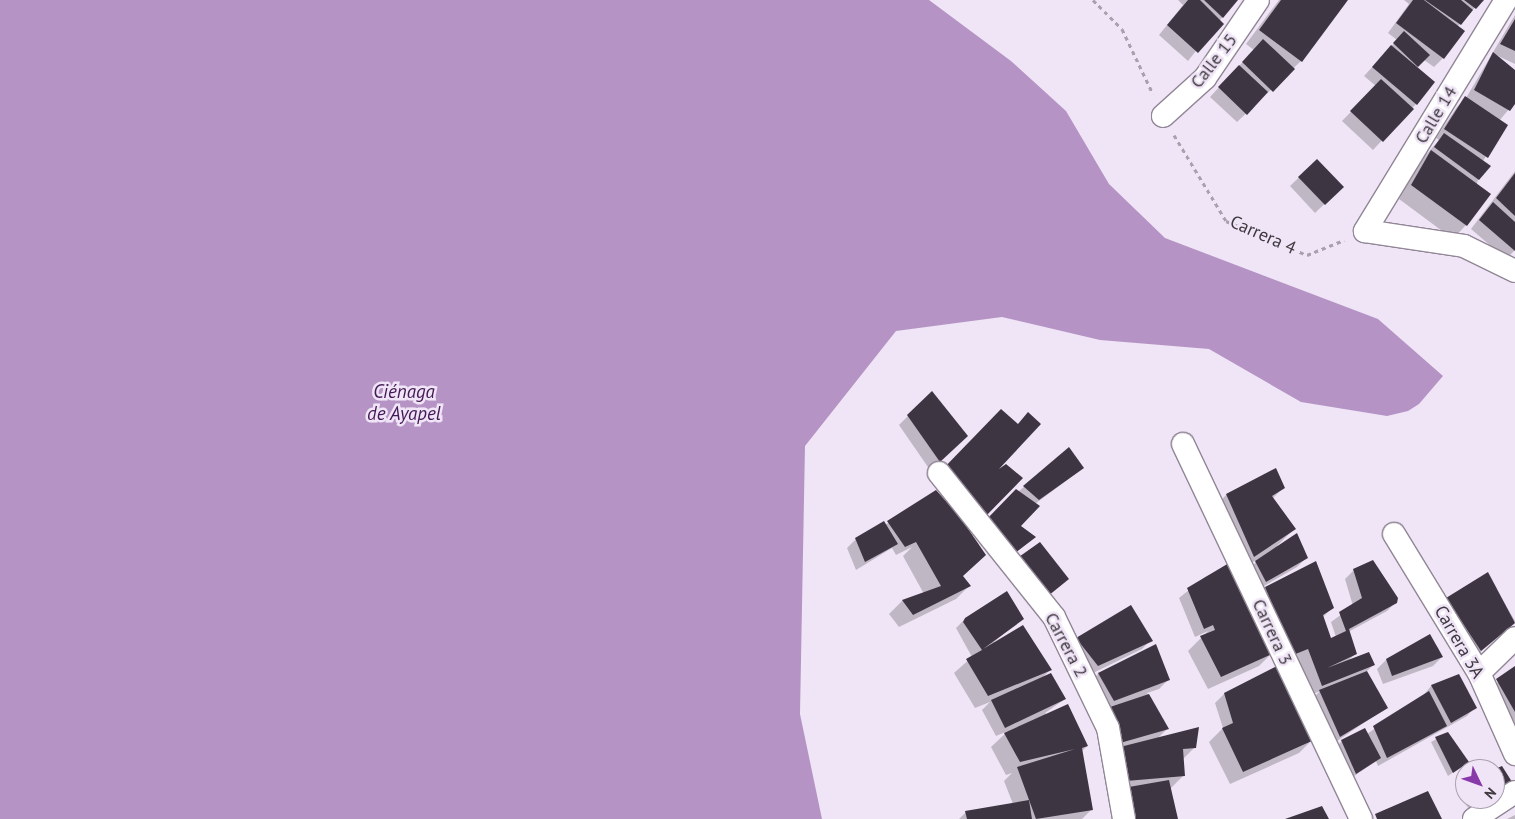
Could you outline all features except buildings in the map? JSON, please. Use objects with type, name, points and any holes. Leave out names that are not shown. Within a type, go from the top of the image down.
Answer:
[{"type":"street","name":"Calle 15","points":[[1163,116],[1205,78],[1258,0]]},
{"type":"street","name":"Calle 14","points":[[1365,231],[1506,0]]},
{"type":"street","points":[[1365,231],[1464,246],[1515,271]]},
{"type":"street","name":"Carrera 3","points":[[1183,444],[1361,819]]},
{"type":"street","name":"Carrera 2","points":[[939,473],[1054,617],[1108,728],[1124,819]]},
{"type":"street","name":"Carrera 3A","points":[[1394,534],[1479,673],[1515,754]]},
{"type":"street","points":[[1479,673],[1515,638]]},
{"type":"street","points":[[1474,819],[1515,792]]},
{"type":"path","name":"Carrera 4","points":[[1093,0],[1122,29],[1163,116],[1226,222],[1307,255],[1365,231]]},
{"type":"water","name":"Ciénaga de Ayapel","points":[[0,0],[929,0],[1011,61],[1066,111],[1109,184],[1165,238],[1378,319],[1443,376],[1419,404],[1408,411],[1387,416],[1301,402],[1209,349],[1100,340],[1002,317],[896,331],[805,446],[800,714],[822,819],[0,819]]}]
